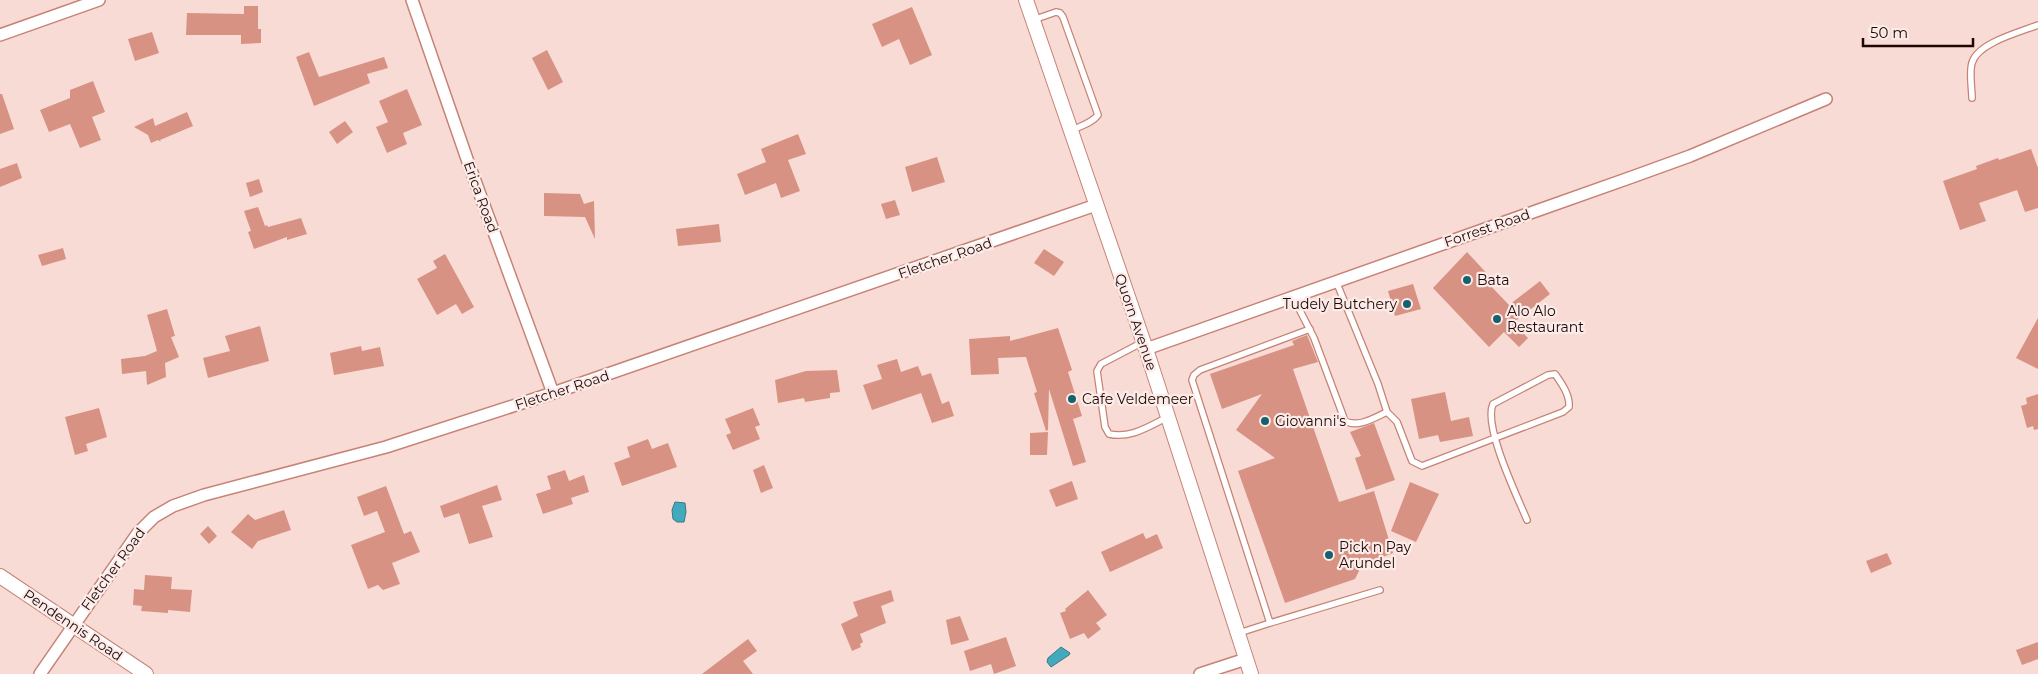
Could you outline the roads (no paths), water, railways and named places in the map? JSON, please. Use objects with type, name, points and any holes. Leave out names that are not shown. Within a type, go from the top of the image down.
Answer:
[{"type":"street","points":[[0,35],[99,0]]},
{"type":"street","name":"Erica Road","points":[[412,0],[467,159],[553,393]]},
{"type":"street","name":"Quorn Avenue","points":[[1026,0],[1144,345],[1251,674]]},
{"type":"street","name":"Forrest Road","points":[[1144,345],[1293,297],[1690,156],[1826,99]]},
{"type":"street","name":"Fletcher Road","points":[[40,674],[138,533],[154,517],[173,506],[204,495],[386,446],[553,393],[1096,205]]},
{"type":"street","name":"Pendennis Road","points":[[0,576],[146,674]]},
{"type":"street","points":[[1200,674],[1246,659]]},
{"type":"lane","points":[[1033,20],[1056,12],[1060,13],[1063,17],[1097,112],[1096,118],[1070,130]]},
{"type":"lane","points":[[1972,98],[1971,64],[1975,55],[1999,40],[2038,25]]},
{"type":"lane","points":[[1336,282],[1378,384],[1387,412],[1397,422],[1412,461],[1417,465],[1422,466],[1495,438],[1563,412],[1569,407],[1569,400],[1562,383],[1555,374],[1548,375],[1493,404],[1490,414],[1495,438],[1527,520]]},
{"type":"lane","points":[[1293,297],[1310,329],[1345,421],[1350,424],[1360,423],[1387,412]]},
{"type":"lane","points":[[1270,623],[1192,380],[1194,375],[1200,370],[1310,329]]},
{"type":"lane","points":[[1144,345],[1101,364],[1097,371],[1105,427],[1110,434],[1130,435],[1168,417]]},
{"type":"lane","points":[[1239,633],[1380,590]]},
{"type":"water","points":[[675,502],[685,503],[684,522],[677,522],[673,519],[672,510]]},
{"type":"water","points":[[1061,647],[1070,653],[1069,655],[1051,667],[1047,662],[1048,658]]},
{"type":"place","name":"Bata","points":[[1467,280]]},
{"type":"place","name":"Tudely Butchery","points":[[1407,304]]},
{"type":"place","name":"Alo Alo Restaurant","points":[[1497,319]]},
{"type":"place","name":"Cafe Veldemeer","points":[[1072,399]]},
{"type":"place","name":"Giovanni's","points":[[1265,421]]},
{"type":"place","name":"Pick n Pay Arundel","points":[[1329,555]]}]
